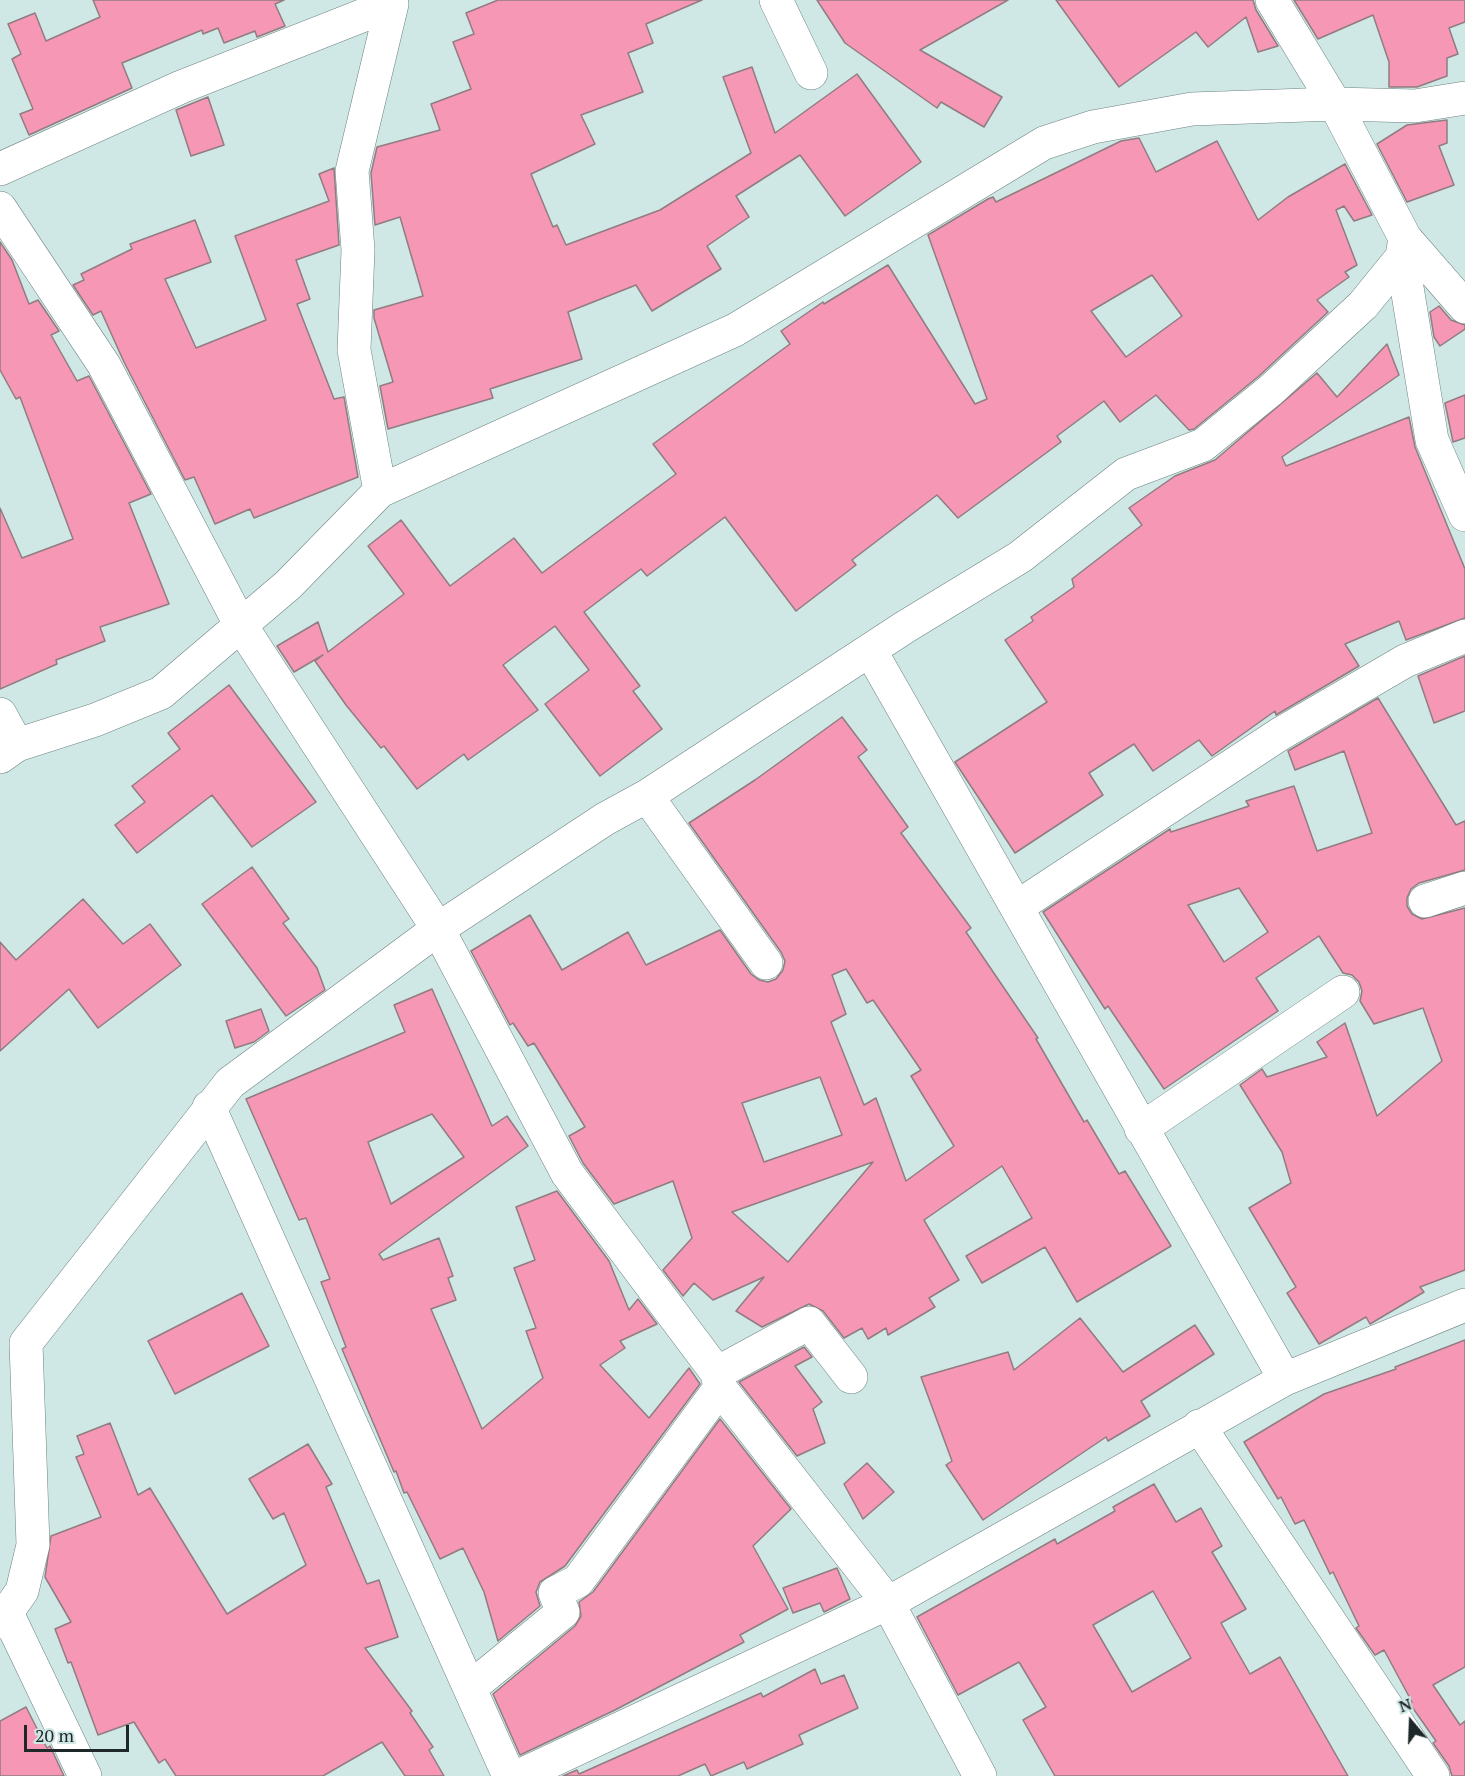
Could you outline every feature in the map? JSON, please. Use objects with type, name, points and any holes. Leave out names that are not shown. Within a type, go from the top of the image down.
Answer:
[{"type":"street","points":[[776,0],[810,73]]},
{"type":"street","points":[[1272,0],[1335,104],[1404,247],[1432,440],[1465,515]]},
{"type":"street","points":[[380,491],[354,350],[358,250],[352,171],[392,2]]},
{"type":"street","points":[[0,169],[181,87],[392,2]]},
{"type":"street","points":[[0,714],[9,751],[161,693],[198,664],[240,624],[288,585],[380,491],[735,330],[1044,143],[1093,126],[1192,109],[1335,104],[1415,106],[1465,98]]},
{"type":"street","points":[[0,208],[104,365],[240,624],[438,929],[567,1173],[719,1381],[888,1603],[965,1771]]},
{"type":"street","points":[[1404,247],[1465,307]]},
{"type":"street","points":[[85,1776],[4,1618],[22,1591],[33,1545],[26,1343],[209,1107],[230,1083],[438,929],[605,819],[647,796],[1020,557],[1125,474],[1203,445],[1271,390],[1363,305],[1404,247]]},
{"type":"street","points":[[1017,907],[1280,734],[1406,661],[1465,636]]},
{"type":"street","points":[[870,651],[1285,1379]]},
{"type":"street","points":[[647,796],[766,963]]},
{"type":"street","points":[[1425,902],[1465,888]]},
{"type":"street","points":[[1141,1129],[1343,992]]},
{"type":"street","points":[[209,1107],[368,1466],[509,1776]]},
{"type":"street","points":[[519,1776],[888,1603],[1285,1379],[1465,1305]]},
{"type":"street","points":[[470,1688],[563,1612],[555,1593],[578,1581],[719,1381],[809,1323],[851,1377]]},
{"type":"street","points":[[1199,1426],[1433,1776]]},
{"type":"building","points":[[93,0],[284,0],[275,4],[285,26],[257,37],[255,31],[224,43],[218,28],[203,34],[202,30],[122,63],[132,88],[29,135],[20,114],[33,109],[12,59],[21,54],[8,24],[35,13],[46,41],[100,17]]},
{"type":"building","points":[[498,0],[702,0],[646,24],[653,43],[628,53],[643,92],[581,115],[595,144],[531,174],[553,227],[557,225],[566,245],[660,210],[751,153],[723,77],[752,67],[775,133],[857,74],[921,162],[845,216],[800,155],[736,196],[749,217],[707,246],[721,269],[652,311],[636,285],[568,312],[582,359],[490,389],[493,398],[388,429],[380,386],[393,382],[374,318],[374,310],[423,296],[400,217],[375,225],[371,173],[377,147],[440,130],[431,104],[471,89],[453,42],[474,34],[466,13]]},
{"type":"building","points":[[817,0],[1008,0],[920,50],[1002,97],[984,127],[941,102],[937,108],[845,43]]},
{"type":"building","points":[[1056,0],[1253,0],[1256,10],[1278,46],[1258,52],[1246,17],[1208,47],[1196,32],[1119,87]]},
{"type":"building","points":[[1294,0],[1465,0],[1465,22],[1449,28],[1458,54],[1447,58],[1447,76],[1417,87],[1389,87],[1389,62],[1373,15],[1318,39]]},
{"type":"building","points":[[208,97],[224,145],[191,156],[176,110]]},
{"type":"building","points":[[1447,120],[1447,143],[1439,146],[1454,185],[1407,202],[1377,144],[1407,125]]},
{"type":"building","points":[[1139,138],[1156,172],[1217,141],[1258,220],[1288,197],[1345,164],[1372,215],[1354,221],[1344,206],[1336,210],[1357,265],[1345,272],[1349,277],[1317,300],[1328,312],[1259,376],[1194,429],[1189,430],[1156,395],[1120,422],[1104,401],[1057,436],[1061,442],[958,518],[937,495],[852,560],[856,565],[796,611],[725,517],[647,576],[641,569],[584,612],[640,686],[633,691],[662,729],[600,776],[545,704],[589,670],[555,626],[503,665],[538,710],[468,760],[464,754],[417,789],[384,746],[381,748],[346,705],[315,661],[323,655],[294,672],[277,646],[318,622],[328,652],[404,594],[368,546],[401,520],[450,586],[514,538],[542,573],[676,474],[653,444],[790,344],[781,331],[823,302],[824,304],[888,265],[975,404],[987,399],[928,235],[988,199],[993,197],[996,202],[1121,141]],"holes":[[[1152,275],[1182,316],[1126,357],[1091,311]]]},
{"type":"building","points":[[334,168],[339,245],[296,260],[310,299],[297,304],[334,399],[344,397],[358,477],[254,518],[250,509],[215,524],[194,477],[185,480],[124,362],[101,311],[93,315],[73,285],[84,280],[81,274],[132,249],[130,244],[195,220],[211,262],[165,279],[196,348],[266,320],[235,236],[329,201],[319,174]]},
{"type":"building","points":[[0,242],[12,260],[29,304],[38,300],[59,331],[51,335],[77,381],[89,376],[151,494],[129,503],[169,604],[100,627],[105,641],[56,660],[57,664],[0,689],[0,508],[22,558],[73,539],[20,397],[16,399],[0,370]]},
{"type":"building","points":[[1439,306],[1451,320],[1465,325],[1465,329],[1440,346],[1434,337],[1430,312]]},
{"type":"building","points":[[1387,344],[1399,375],[1282,457],[1286,466],[1409,417],[1415,447],[1465,569],[1465,618],[1406,640],[1399,621],[1345,644],[1359,666],[1276,715],[1275,711],[1212,756],[1199,740],[1153,771],[1134,744],[1089,773],[1103,795],[1015,853],[955,762],[1047,702],[1005,640],[1033,621],[1031,617],[1074,587],[1072,579],[1142,525],[1129,508],[1175,476],[1215,460],[1317,373],[1337,397]]},
{"type":"building","points":[[1465,395],[1465,438],[1453,442],[1445,403]]},
{"type":"building","points":[[1465,656],[1465,711],[1434,723],[1418,676]]},
{"type":"building","points":[[229,685],[316,802],[252,847],[212,795],[137,853],[115,825],[145,802],[132,786],[180,749],[168,733]]},
{"type":"building","points":[[1378,698],[1456,825],[1465,821],[1465,870],[1419,883],[1411,889],[1407,898],[1407,906],[1412,914],[1422,919],[1465,908],[1465,1270],[1420,1287],[1424,1292],[1370,1324],[1366,1317],[1319,1344],[1287,1293],[1296,1287],[1249,1208],[1291,1183],[1282,1152],[1240,1085],[1262,1069],[1267,1077],[1327,1057],[1317,1042],[1345,1023],[1377,1116],[1442,1061],[1423,1008],[1374,1024],[1360,1001],[1362,991],[1359,982],[1352,975],[1343,973],[1319,936],[1256,978],[1278,1011],[1164,1089],[1108,1006],[1105,1009],[1043,912],[1170,829],[1171,832],[1249,806],[1246,801],[1294,786],[1317,851],[1372,833],[1344,751],[1295,770],[1288,751]],"holes":[[[1239,888],[1268,932],[1224,962],[1188,905]]]},
{"type":"building","points":[[842,717],[867,750],[858,757],[908,827],[901,833],[971,928],[966,932],[1038,1038],[1036,1039],[1084,1122],[1087,1120],[1119,1174],[1125,1171],[1171,1246],[1077,1302],[1045,1247],[982,1283],[966,1256],[1032,1218],[1002,1166],[924,1220],[959,1280],[929,1298],[935,1307],[888,1335],[886,1328],[868,1339],[862,1328],[844,1338],[823,1311],[809,1304],[762,1327],[736,1311],[764,1277],[713,1300],[694,1283],[683,1296],[663,1270],[692,1238],[673,1181],[614,1204],[583,1163],[569,1136],[585,1127],[534,1043],[528,1046],[513,1023],[510,1025],[471,951],[530,915],[562,970],[628,932],[646,965],[720,930],[751,974],[759,980],[768,982],[776,979],[783,970],[785,961],[781,952],[689,823],[755,780]],"holes":[[[846,969],[867,1003],[873,1000],[921,1070],[911,1076],[954,1146],[906,1181],[876,1098],[864,1105],[831,1022],[846,1014],[832,975]],[[820,1077],[842,1135],[764,1162],[742,1103]],[[873,1162],[788,1262],[732,1212]]]},
{"type":"building","points":[[252,867],[289,919],[283,923],[317,968],[325,990],[286,1016],[202,904]]},
{"type":"building","points":[[83,899],[123,944],[150,924],[181,965],[98,1028],[69,989],[0,1051],[0,942],[16,960]]},
{"type":"building","points":[[432,989],[492,1126],[507,1116],[528,1146],[379,1254],[383,1260],[439,1238],[453,1276],[448,1278],[456,1300],[431,1309],[482,1429],[543,1378],[526,1331],[536,1328],[514,1268],[535,1260],[516,1207],[557,1191],[609,1261],[629,1310],[638,1299],[657,1324],[620,1341],[625,1348],[600,1365],[649,1418],[689,1368],[700,1384],[565,1566],[540,1582],[536,1592],[540,1606],[498,1641],[484,1592],[463,1548],[440,1559],[407,1492],[404,1493],[396,1471],[394,1472],[342,1349],[346,1347],[321,1282],[330,1279],[306,1218],[299,1220],[246,1099],[405,1032],[394,1005]],"holes":[[[432,1114],[464,1157],[391,1204],[368,1142]]]},
{"type":"building","points":[[261,1009],[269,1031],[254,1042],[235,1048],[226,1021]]},
{"type":"building","points":[[242,1293],[269,1346],[175,1394],[148,1341]]},
{"type":"building","points":[[1080,1318],[1123,1372],[1195,1325],[1214,1354],[1141,1401],[1150,1416],[1108,1441],[1106,1437],[983,1520],[946,1465],[952,1461],[921,1377],[1008,1352],[1014,1370]]},
{"type":"building","points":[[1465,1340],[1465,1667],[1433,1685],[1460,1725],[1465,1721],[1465,1776],[1452,1776],[1449,1766],[1433,1743],[1436,1741],[1410,1704],[1412,1702],[1384,1650],[1375,1655],[1356,1628],[1359,1626],[1333,1572],[1330,1574],[1304,1520],[1295,1524],[1281,1497],[1278,1499],[1244,1442],[1324,1394],[1396,1369],[1395,1367]]},
{"type":"building","points":[[804,1347],[812,1357],[795,1366],[822,1402],[813,1409],[825,1443],[797,1456],[739,1382]]},
{"type":"building","points":[[720,1419],[791,1509],[753,1546],[788,1609],[740,1635],[744,1642],[615,1710],[520,1755],[493,1694],[575,1626],[581,1616],[579,1602],[593,1592]]},
{"type":"building","points":[[110,1423],[138,1495],[150,1488],[227,1614],[306,1565],[284,1513],[273,1519],[249,1479],[308,1444],[332,1484],[326,1487],[367,1584],[379,1580],[398,1637],[365,1648],[412,1711],[410,1713],[433,1747],[429,1750],[444,1776],[405,1776],[382,1742],[323,1776],[176,1776],[165,1759],[159,1763],[134,1722],[98,1735],[71,1662],[68,1663],[55,1629],[71,1622],[45,1577],[51,1536],[101,1517],[76,1457],[84,1454],[77,1436]]},
{"type":"building","points":[[867,1463],[894,1492],[863,1519],[844,1484]]},
{"type":"building","points":[[1154,1484],[1176,1522],[1201,1508],[1222,1546],[1212,1552],[1246,1609],[1221,1623],[1250,1674],[1280,1657],[1348,1776],[1055,1776],[1023,1720],[1046,1707],[1019,1662],[958,1695],[917,1617],[1055,1539],[1057,1544],[1115,1511],[1113,1507]],"holes":[[[1153,1591],[1191,1658],[1132,1692],[1093,1625]]]},
{"type":"building","points":[[837,1568],[850,1599],[824,1612],[820,1603],[793,1613],[783,1588]]},
{"type":"building","points":[[815,1669],[821,1684],[844,1675],[858,1708],[799,1735],[803,1744],[747,1769],[744,1762],[711,1776],[705,1764],[678,1776],[563,1776],[577,1770],[579,1774],[761,1693],[763,1697]]},
{"type":"building","points":[[26,1707],[47,1748],[50,1746],[64,1776],[0,1776],[0,1721]]}]
